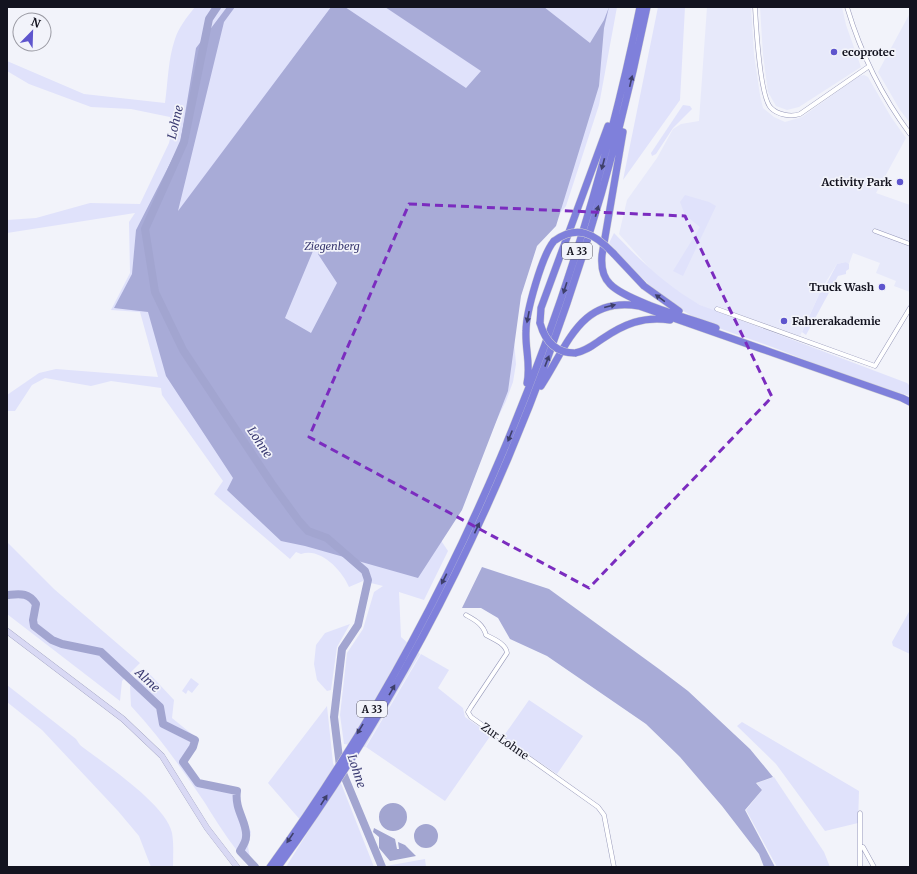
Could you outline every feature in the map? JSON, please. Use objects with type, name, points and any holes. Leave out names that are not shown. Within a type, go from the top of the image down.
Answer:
[{"type":"highway","name":"A 33","points":[[278,867],[337,780],[392,691],[434,614],[464,546],[524,400],[562,299],[581,240],[620,99],[640,7]]},
{"type":"highway","name":"A 33","points":[[270,867],[331,777],[386,687],[497,485],[551,352],[588,244],[622,118],[647,7]]},
{"type":"highway","points":[[620,99],[614,106],[602,144],[541,308],[540,323],[543,335],[555,348],[568,353],[575,353],[589,348],[620,327],[641,319],[664,319],[697,326]]},
{"type":"highway","points":[[622,118],[623,136],[602,255],[603,273],[610,284],[627,296],[753,342],[787,357]]},
{"type":"highway","points":[[524,400],[530,370],[526,331],[527,318],[544,258],[554,241],[566,234],[580,232],[596,238],[613,253],[644,286],[692,320]]},
{"type":"highway","points":[[533,398],[579,324],[587,316],[606,307],[628,304],[639,306],[787,357],[910,402]]},
{"type":"highway","points":[[902,398],[910,399]]},
{"type":"street","points":[[755,7],[764,94],[770,107],[778,113],[794,116],[800,114],[868,67]]},
{"type":"street","points":[[847,7],[868,67],[881,90],[910,134]]},
{"type":"street","points":[[875,231],[910,244]]},
{"type":"street","points":[[717,309],[875,366],[910,308]]},
{"type":"street","name":"Zur Lohne","points":[[466,615],[480,623],[484,628],[486,635],[503,645],[506,648],[507,653],[468,712],[471,717],[598,807],[604,815],[614,867]]},
{"type":"street","points":[[7,631],[123,719],[162,756],[207,828],[237,867]]},
{"type":"street","points":[[860,813],[860,867]]},
{"type":"street","points":[[860,847],[863,847],[866,851],[874,867]]},
{"type":"highlighted area","points":[[409,204],[685,216],[772,397],[589,588],[309,437]]},
{"type":"shaded area","points":[[707,7],[751,7],[754,55],[763,108],[774,117],[785,122],[802,117],[859,76],[864,75],[868,77],[891,117],[906,138],[876,193],[910,205],[910,292],[894,286],[896,281],[876,273],[880,263],[853,253],[849,264],[846,262],[837,264],[822,288],[800,336],[718,307],[715,312],[676,292],[653,272],[619,234],[627,200],[657,158],[673,129],[681,124],[699,121]]},
{"type":"shaded area","points":[[760,7],[842,7],[846,25],[861,67],[799,107],[787,110],[776,106],[768,92],[763,55]]},
{"type":"shaded area","points":[[910,13],[910,123],[900,110],[878,72]]},
{"type":"shaded area","points":[[393,803],[403,807],[407,817],[403,827],[393,831],[383,827],[379,817],[383,807]]},
{"type":"shaded area","points":[[426,824],[431,825],[437,831],[437,841],[431,847],[426,848],[421,847],[415,841],[414,836],[415,831],[421,825]]},
{"type":"shaded area","points":[[374,828],[395,839],[397,849],[399,849],[398,842],[405,845],[416,856],[390,861],[379,848],[379,837],[373,832]]},
{"type":"green space","name":"Ziegenberg","points":[[195,7],[617,7],[599,105],[566,206],[532,246],[513,329],[516,364],[513,382],[506,401],[442,532],[442,542],[448,551],[424,600],[399,592],[401,637],[420,654],[365,747],[344,744],[340,715],[347,653],[363,629],[374,592],[383,586],[363,581],[349,587],[346,580],[336,567],[323,557],[316,554],[301,554],[296,552],[290,559],[214,494],[223,481],[162,395],[161,388],[111,381],[91,386],[45,378],[32,385],[15,411],[7,411],[7,395],[39,373],[56,369],[158,377],[140,312],[111,310],[130,273],[129,222],[135,213],[7,233],[7,220],[36,218],[90,203],[140,204],[169,143],[173,126],[170,117],[131,109],[91,107],[29,84],[7,71],[7,61],[84,94],[165,103],[170,63],[175,39],[186,18]]},
{"type":"green space","name":"Ziegenberg","points":[[227,7],[235,7],[224,22],[178,211],[331,7],[345,7],[466,88],[481,71],[385,7],[544,7],[590,43],[604,20],[609,7],[604,28],[599,86],[556,226],[537,246],[521,296],[508,391],[462,510],[418,578],[305,546],[281,541],[227,490],[233,478],[166,376],[148,312],[114,308],[132,274],[136,230],[180,144],[196,48]],"holes":[[[322,237],[318,254],[337,283],[311,333],[285,318],[318,239]]]},
{"type":"green space","points":[[658,7],[685,7],[680,100],[623,180]]},
{"type":"green space","points":[[683,105],[690,106],[692,109],[673,128],[656,154],[652,156],[651,153]]},
{"type":"green space","points":[[685,195],[709,202],[716,206],[683,276],[673,271],[700,227],[685,215],[680,202]]},
{"type":"green space","points":[[614,233],[634,254],[664,281],[700,305],[907,383],[910,386],[910,396],[837,372],[721,329],[690,315],[661,295],[643,279],[609,243]]},
{"type":"green space","points":[[846,262],[849,264],[849,269],[846,271],[846,274],[838,276],[806,335],[802,332],[822,288],[826,285],[837,264]]},
{"type":"green space","points":[[7,542],[54,589],[140,663],[122,681],[120,701],[7,614]]},
{"type":"green space","points":[[482,567],[549,589],[688,691],[750,749],[773,777],[756,783],[762,790],[745,810],[775,867],[764,867],[759,854],[722,806],[680,757],[646,724],[547,656],[510,639],[498,618],[481,608],[462,608]]},
{"type":"green space","points":[[910,610],[910,654],[893,646],[892,642]]},
{"type":"green space","points":[[350,624],[337,647],[331,690],[327,691],[317,680],[314,664],[316,645],[325,633]]},
{"type":"green space","points":[[421,654],[449,670],[438,688],[463,708],[465,717],[491,735],[445,801],[366,747]]},
{"type":"green space","points":[[145,669],[174,700],[172,718],[199,740],[186,762],[203,783],[236,789],[240,792],[238,806],[251,832],[248,847],[252,867],[227,837],[170,753],[131,706],[130,686]]},
{"type":"green space","points":[[191,678],[199,684],[192,693],[188,690],[186,694],[182,691]]},
{"type":"green space","points":[[7,685],[76,739],[80,745],[118,773],[146,797],[158,810],[167,822],[172,833],[173,867],[151,867],[139,836],[118,811],[42,730],[7,702]]},
{"type":"green space","points":[[529,700],[583,736],[557,774],[503,737]]},
{"type":"green space","points":[[327,706],[333,763],[374,867],[286,867],[309,830],[268,783]]},
{"type":"green space","points":[[742,722],[859,791],[858,823],[825,831],[776,764],[737,726]]},
{"type":"green space","points":[[774,777],[824,852],[830,867],[777,867],[746,810],[762,790],[757,783]]},
{"type":"green space","points":[[425,859],[426,867],[386,866]]},
{"type":"waterway","name":"Lohne","points":[[217,7],[209,19],[184,142],[145,229],[155,292],[183,350],[272,484],[299,521],[308,531],[327,538],[365,571],[368,580],[358,625],[342,649],[334,717],[340,766],[382,867]]},
{"type":"waterway","name":"Alme","points":[[7,595],[16,594],[30,597],[36,604],[33,620],[34,626],[52,640],[62,644],[101,652],[160,707],[163,724],[195,740],[193,747],[183,762],[198,783],[237,791],[237,804],[246,832],[245,841],[240,851],[255,867]]},
{"type":"place","name":"ecoprotec","points":[[834,52]]},
{"type":"place","name":"Activity Park","points":[[900,182]]},
{"type":"place","name":"Truck Wash","points":[[882,287]]},
{"type":"place","name":"Fahrerakademie","points":[[784,321]]}]
